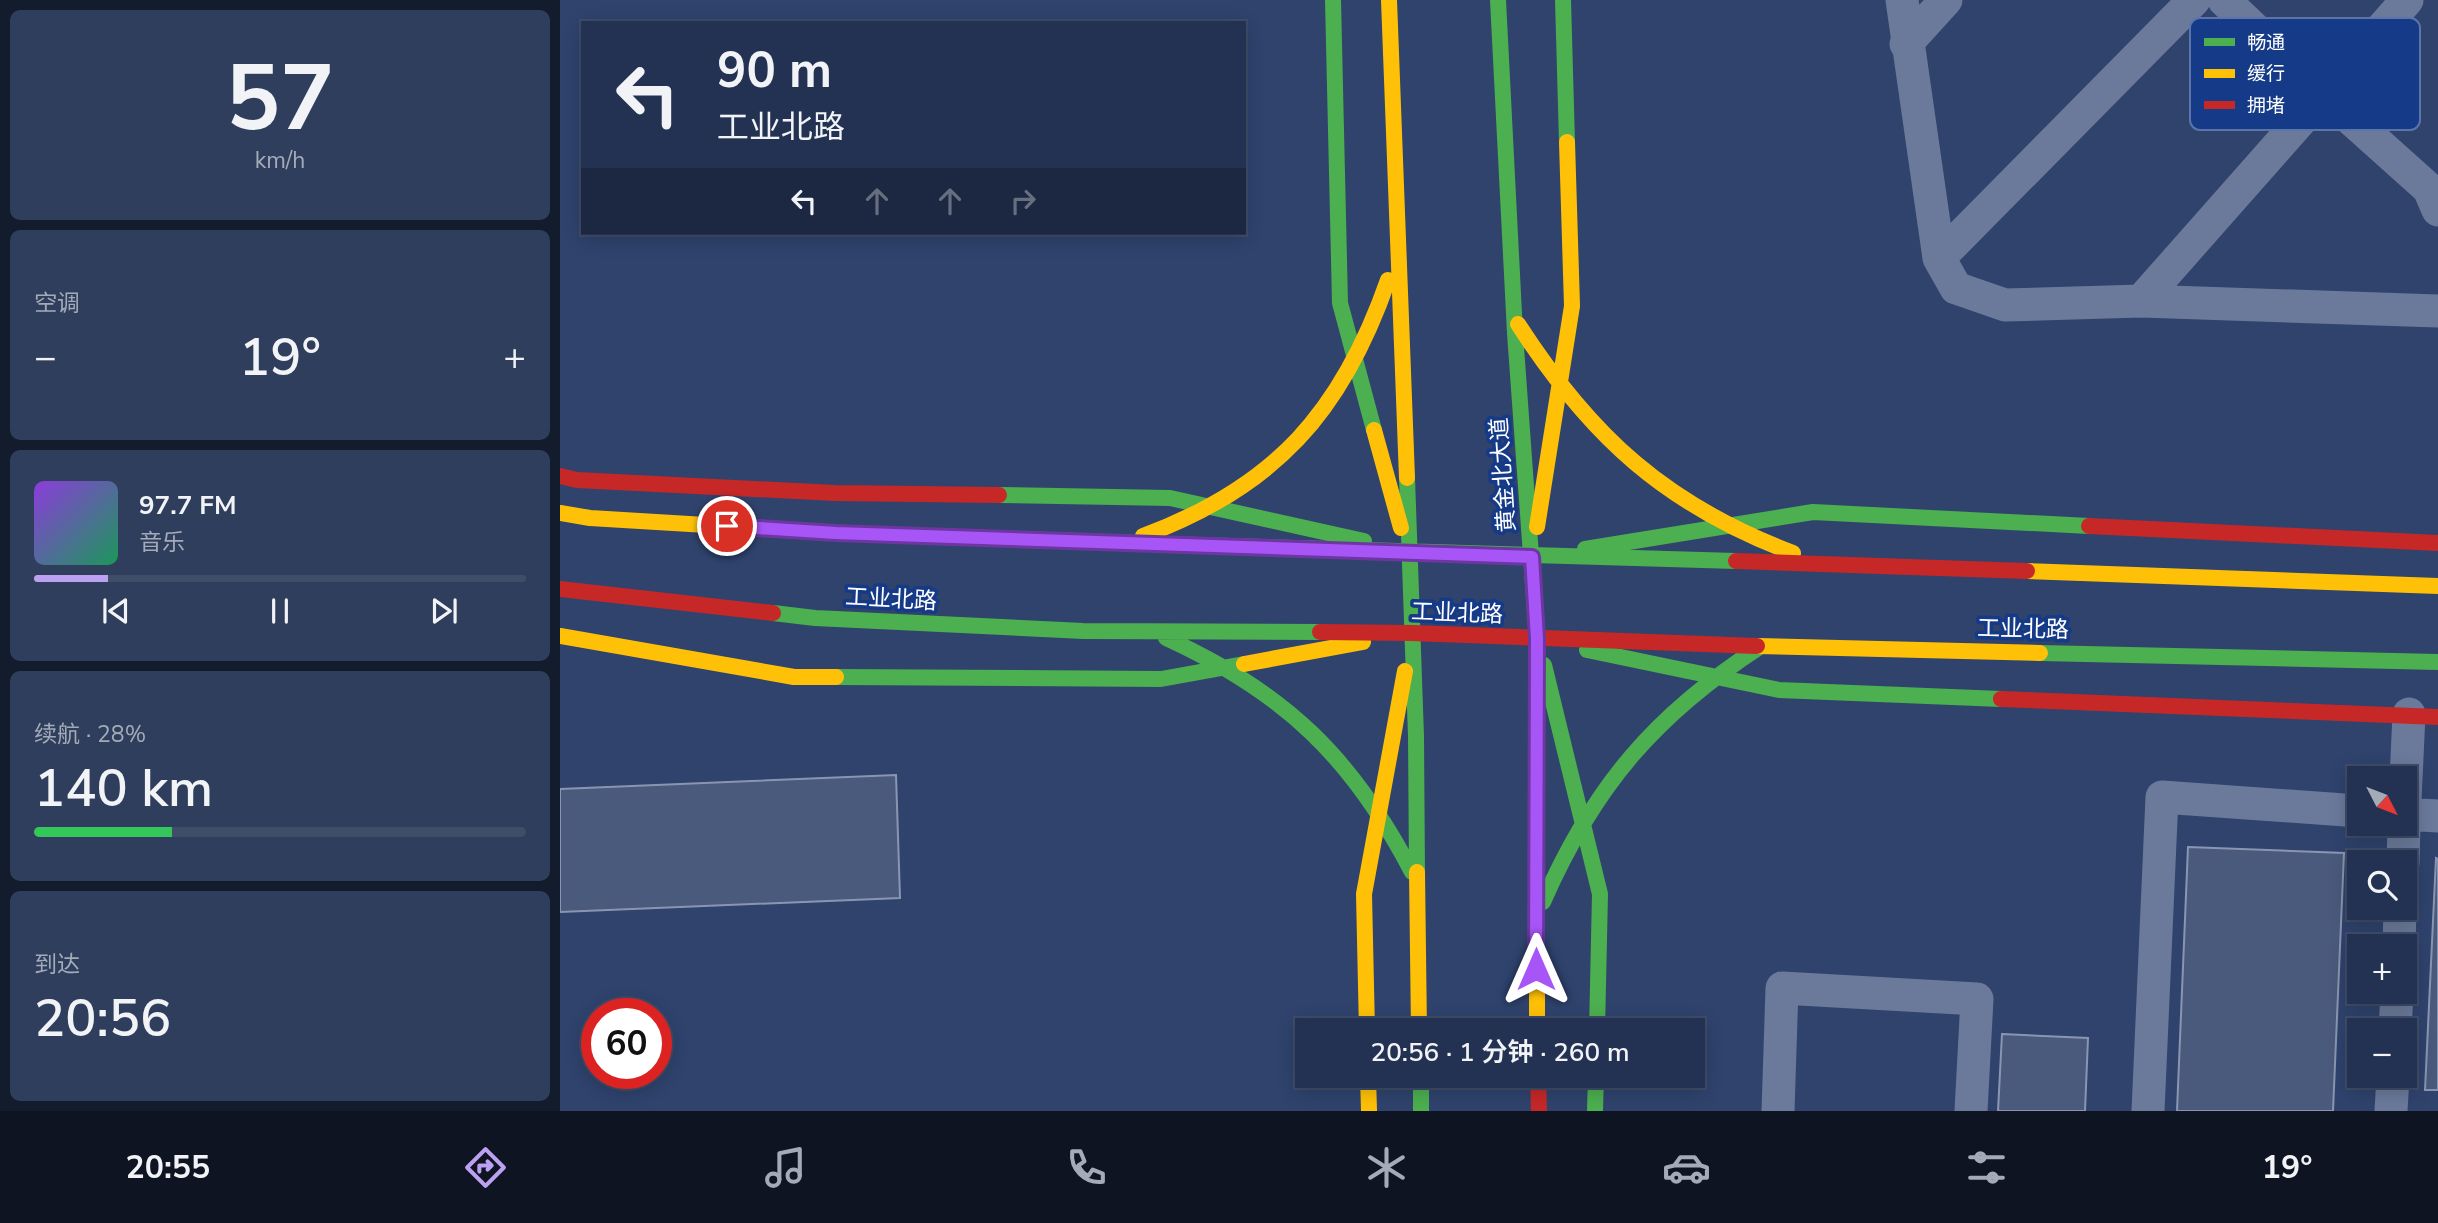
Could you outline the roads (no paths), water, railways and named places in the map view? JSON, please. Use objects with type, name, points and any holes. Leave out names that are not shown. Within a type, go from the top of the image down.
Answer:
[{"type":"main road","points":[[1333,0],[1340,303],[1407,551]]},
{"type":"main road","points":[[1389,0],[1412,634],[1419,1018]]},
{"type":"main road","name":"黄金北大道","points":[[1498,0],[1514,318],[1537,639],[1537,1018]]},
{"type":"main road","points":[[1532,557],[1572,306],[1563,0]]},
{"type":"main road","points":[[1123,542],[1160,531],[1211,507],[1262,474],[1292,448],[1318,419],[1356,362],[1376,319],[1396,244]]},
{"type":"main road","points":[[1514,318],[1559,387],[1592,427],[1660,486],[1726,526],[1779,549],[1822,563]]},
{"type":"main road","points":[[560,476],[577,480],[835,492],[1170,498],[1407,551]]},
{"type":"main road","points":[[1532,557],[1813,512],[2438,543]]},
{"type":"main road","points":[[560,513],[590,518],[836,533],[1532,557],[1822,563],[2438,586]]},
{"type":"main road","name":"工业北路","points":[[560,589],[815,618],[1083,631],[1412,634],[1761,646],[2438,662]]},
{"type":"main road","points":[[1151,632],[1228,667],[1273,696],[1309,726],[1342,760],[1380,810],[1417,881]]},
{"type":"main road","points":[[560,636],[794,677],[1161,679],[1412,634]]},
{"type":"main road","points":[[1367,1018],[1364,894],[1412,634]]},
{"type":"main road","points":[[1597,1018],[1600,894],[1537,639],[1779,690],[2424,716]]},
{"type":"main road","points":[[1537,917],[1555,871],[1582,820],[1604,786],[1635,748],[1663,718],[1714,677],[1761,646]]},
{"type":"main road","points":[[1368,1088],[1369,1111]]},
{"type":"main road","points":[[1420,1088],[1421,1111]]},
{"type":"main road","points":[[1538,1088],[1539,1111]]},
{"type":"main road","points":[[1595,1111],[1596,1088]]},
{"type":"street","points":[[1902,0],[1906,44],[1939,258],[1956,288],[2005,304],[2141,301],[2438,312]]},
{"type":"street","points":[[1906,44],[1946,0]]},
{"type":"street","points":[[1939,258],[2194,0]]},
{"type":"street","points":[[2224,0],[2243,18]]},
{"type":"street","points":[[2390,18],[2406,0]]},
{"type":"street","points":[[2141,301],[2291,130]]},
{"type":"street","points":[[2364,130],[2435,193]]},
{"type":"street","points":[[2414,766],[2424,716]]},
{"type":"street","points":[[2148,1111],[2162,797],[2347,810]]},
{"type":"street","points":[[2417,815],[2438,816]]},
{"type":"street","points":[[1778,1111],[1782,988],[1977,999],[1971,1111]]},
{"type":"street","points":[[2391,1111],[2392,1088]]}]
